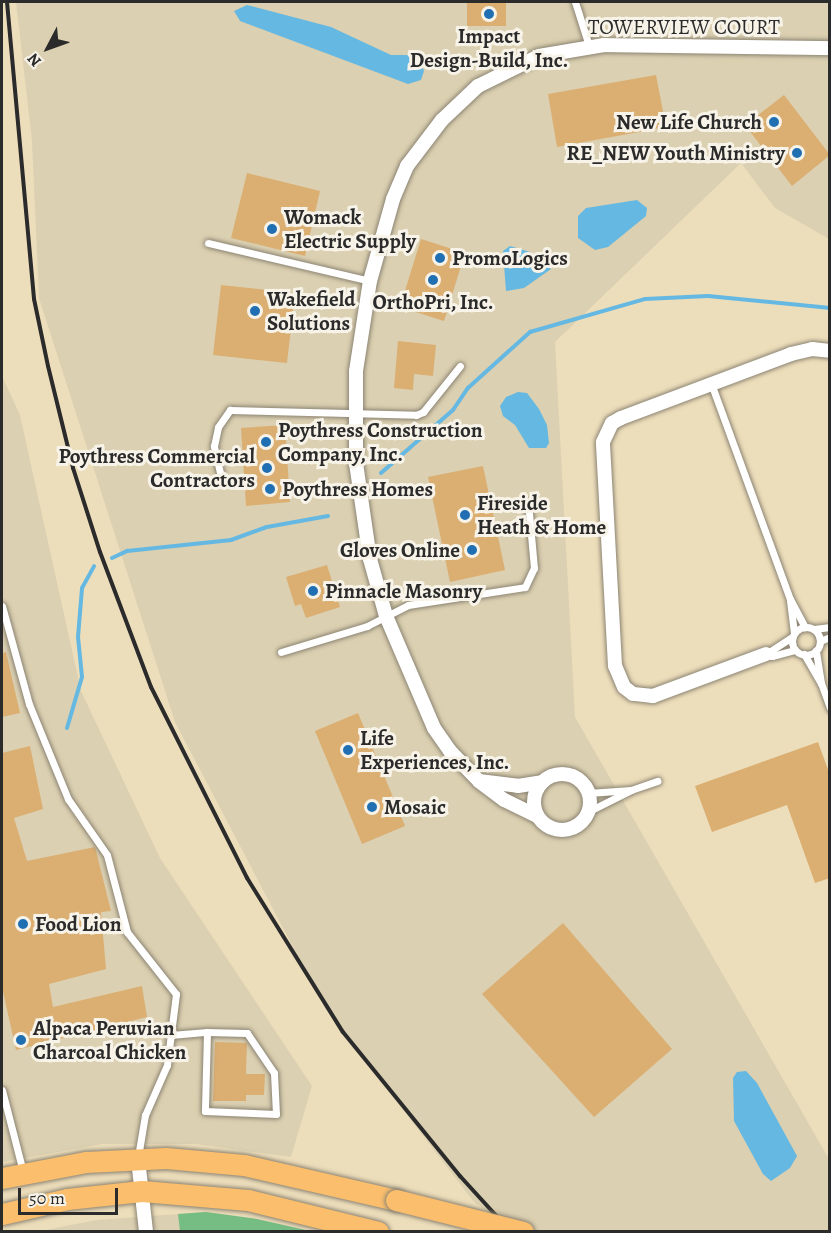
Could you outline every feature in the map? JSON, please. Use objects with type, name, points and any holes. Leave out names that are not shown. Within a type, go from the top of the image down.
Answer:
[{"type":"main road","points":[[2,1178],[23,1173],[138,1159],[166,1158],[244,1165],[523,1232]]},
{"type":"main road","points":[[2,1214],[66,1199],[142,1191],[248,1200],[378,1232]]},
{"type":"street","name":"TOWERVIEW COURT","points":[[537,816],[504,800],[479,781],[450,751],[434,728],[386,616],[362,508],[355,413],[356,371],[370,281],[393,200],[407,166],[429,134],[478,86],[539,56],[590,46],[830,48]]},
{"type":"street","points":[[766,654],[653,696],[633,694],[624,687],[615,666],[603,456],[607,431],[621,418],[712,386],[791,354],[812,348],[830,351]]},
{"type":"street","points":[[479,781],[518,786],[568,775],[588,792],[588,811],[578,826],[560,831],[537,816],[534,798],[542,782]]},
{"type":"street","points":[[138,1159],[146,1232]]},
{"type":"lane","points":[[575,2],[590,46]]},
{"type":"lane","points":[[208,243],[370,281]]},
{"type":"lane","points":[[221,477],[214,446],[218,428],[230,410],[423,412],[460,366]]},
{"type":"lane","points":[[712,386],[790,598],[795,650]]},
{"type":"lane","points":[[281,652],[386,616],[408,605],[525,587],[532,579],[534,568],[528,502]]},
{"type":"lane","points":[[790,598],[797,605],[805,627]]},
{"type":"lane","points":[[2,606],[29,704],[68,799],[107,855],[127,932],[176,993],[167,1065],[145,1115],[138,1159]]},
{"type":"lane","points":[[766,654],[805,627],[814,629],[830,627]]},
{"type":"lane","points":[[814,629],[820,641]]},
{"type":"lane","points":[[821,683],[816,650],[820,641],[830,637]]},
{"type":"lane","points":[[766,654],[772,656],[795,650],[804,654],[821,683],[830,708]]},
{"type":"lane","points":[[804,654],[816,650]]},
{"type":"lane","points":[[588,811],[631,790],[657,781]]},
{"type":"lane","points":[[588,792],[631,790]]},
{"type":"lane","points":[[171,1035],[207,1032],[247,1033],[274,1073],[276,1114],[205,1111],[207,1032]]},
{"type":"lane","points":[[2,1090],[23,1173]]},
{"type":"shaded area","points":[[16,2],[829,2],[829,239],[775,208],[741,163],[555,342],[575,717],[829,1159],[829,1231],[516,1231],[474,1202],[326,1010],[175,722],[39,298],[32,141]]},
{"type":"shaded area","points":[[2,376],[20,415],[81,691],[160,858],[312,1086],[291,1157],[196,1144],[103,1144],[2,1162]]},
{"type":"shaded area","points":[[206,1212],[310,1231],[36,1232],[96,1220]]},
{"type":"green space","points":[[206,1212],[257,1219],[310,1231],[180,1231],[178,1214]]},
{"type":"water","points":[[247,5],[331,27],[391,55],[407,55],[420,61],[424,71],[421,80],[408,84],[240,21],[234,11]]},
{"type":"water","points":[[637,200],[647,208],[646,216],[608,247],[595,250],[578,238],[578,216],[586,208]]},
{"type":"water","points":[[510,246],[530,252],[551,269],[524,288],[506,291],[503,251]]},
{"type":"water","points":[[518,392],[527,393],[547,425],[549,443],[546,448],[529,448],[515,425],[503,416],[500,406],[506,397]]},
{"type":"water","points":[[746,1071],[757,1083],[797,1156],[790,1168],[771,1181],[763,1174],[734,1121],[733,1078],[737,1072]]},
{"type":"building","points":[[467,2],[506,2],[506,26],[467,26]]},
{"type":"building","points":[[656,75],[666,127],[557,147],[548,94]]},
{"type":"building","points":[[784,95],[830,155],[792,186],[745,125]]},
{"type":"building","points":[[247,173],[320,191],[305,256],[231,238]]},
{"type":"building","points":[[421,239],[465,253],[444,321],[400,307]]},
{"type":"building","name":"Wakefield Solutions","points":[[221,285],[295,293],[287,363],[213,355]]},
{"type":"building","points":[[398,341],[436,345],[433,376],[414,374],[413,390],[394,388]]},
{"type":"building","points":[[285,425],[290,502],[246,506],[241,428]]},
{"type":"building","points":[[483,466],[505,570],[450,582],[428,477]]},
{"type":"building","name":"Pinnacle Masonry","points":[[327,565],[340,607],[306,618],[301,604],[295,606],[286,577]]},
{"type":"building","points":[[6,652],[20,713],[2,717],[2,653]]},
{"type":"building","points":[[358,713],[405,826],[362,844],[315,731]]},
{"type":"building","points":[[818,742],[830,775],[830,878],[815,883],[787,805],[712,832],[695,786]]},
{"type":"building","points":[[30,746],[43,809],[14,818],[27,861],[95,847],[111,911],[101,912],[106,969],[49,984],[53,1007],[142,986],[147,1017],[16,1050],[2,987],[2,753]]},
{"type":"building","points":[[563,923],[672,1049],[594,1117],[482,994]]},
{"type":"building","points":[[215,1042],[247,1043],[246,1074],[265,1074],[264,1095],[246,1095],[246,1101],[213,1101]]},
{"type":"waterway","points":[[381,473],[453,410],[468,388],[530,332],[645,299],[708,296],[830,308]]},
{"type":"waterway","points":[[112,558],[127,551],[231,540],[267,527],[328,516]]},
{"type":"waterway","points":[[67,728],[82,677],[78,637],[82,588],[94,566]]},
{"type":"railway","points":[[7,2],[34,299],[48,366],[73,468],[100,552],[151,687],[247,878],[343,1032],[460,1176],[511,1232]]},
{"type":"place","name":"Impact Design-Build, Inc.","points":[[489,14]]},
{"type":"place","name":"New Life Church","points":[[774,122]]},
{"type":"place","name":"RE_NEW Youth Ministry","points":[[797,153]]},
{"type":"place","name":"Womack Electric Supply","points":[[272,229]]},
{"type":"place","name":"PromoLogics","points":[[440,258]]},
{"type":"place","name":"OrthoPri, Inc.","points":[[433,280]]},
{"type":"place","name":"Wakefield Solutions","points":[[255,311]]},
{"type":"place","name":"Poythress Construction Company, Inc.","points":[[266,442]]},
{"type":"place","name":"Poythress Commercial Contractors","points":[[267,468]]},
{"type":"place","name":"Poythress Homes","points":[[270,489]]},
{"type":"place","name":"Fireside Heath & Home","points":[[465,515]]},
{"type":"place","name":"Gloves Online","points":[[472,550]]},
{"type":"place","name":"Pinnacle Masonry","points":[[313,591]]},
{"type":"place","name":"Life Experiences, Inc.","points":[[348,750]]},
{"type":"place","name":"Mosaic","points":[[372,807]]},
{"type":"place","name":"Food Lion","points":[[23,924]]},
{"type":"place","name":"Alpaca Peruvian Charcoal Chicken","points":[[21,1040]]}]
